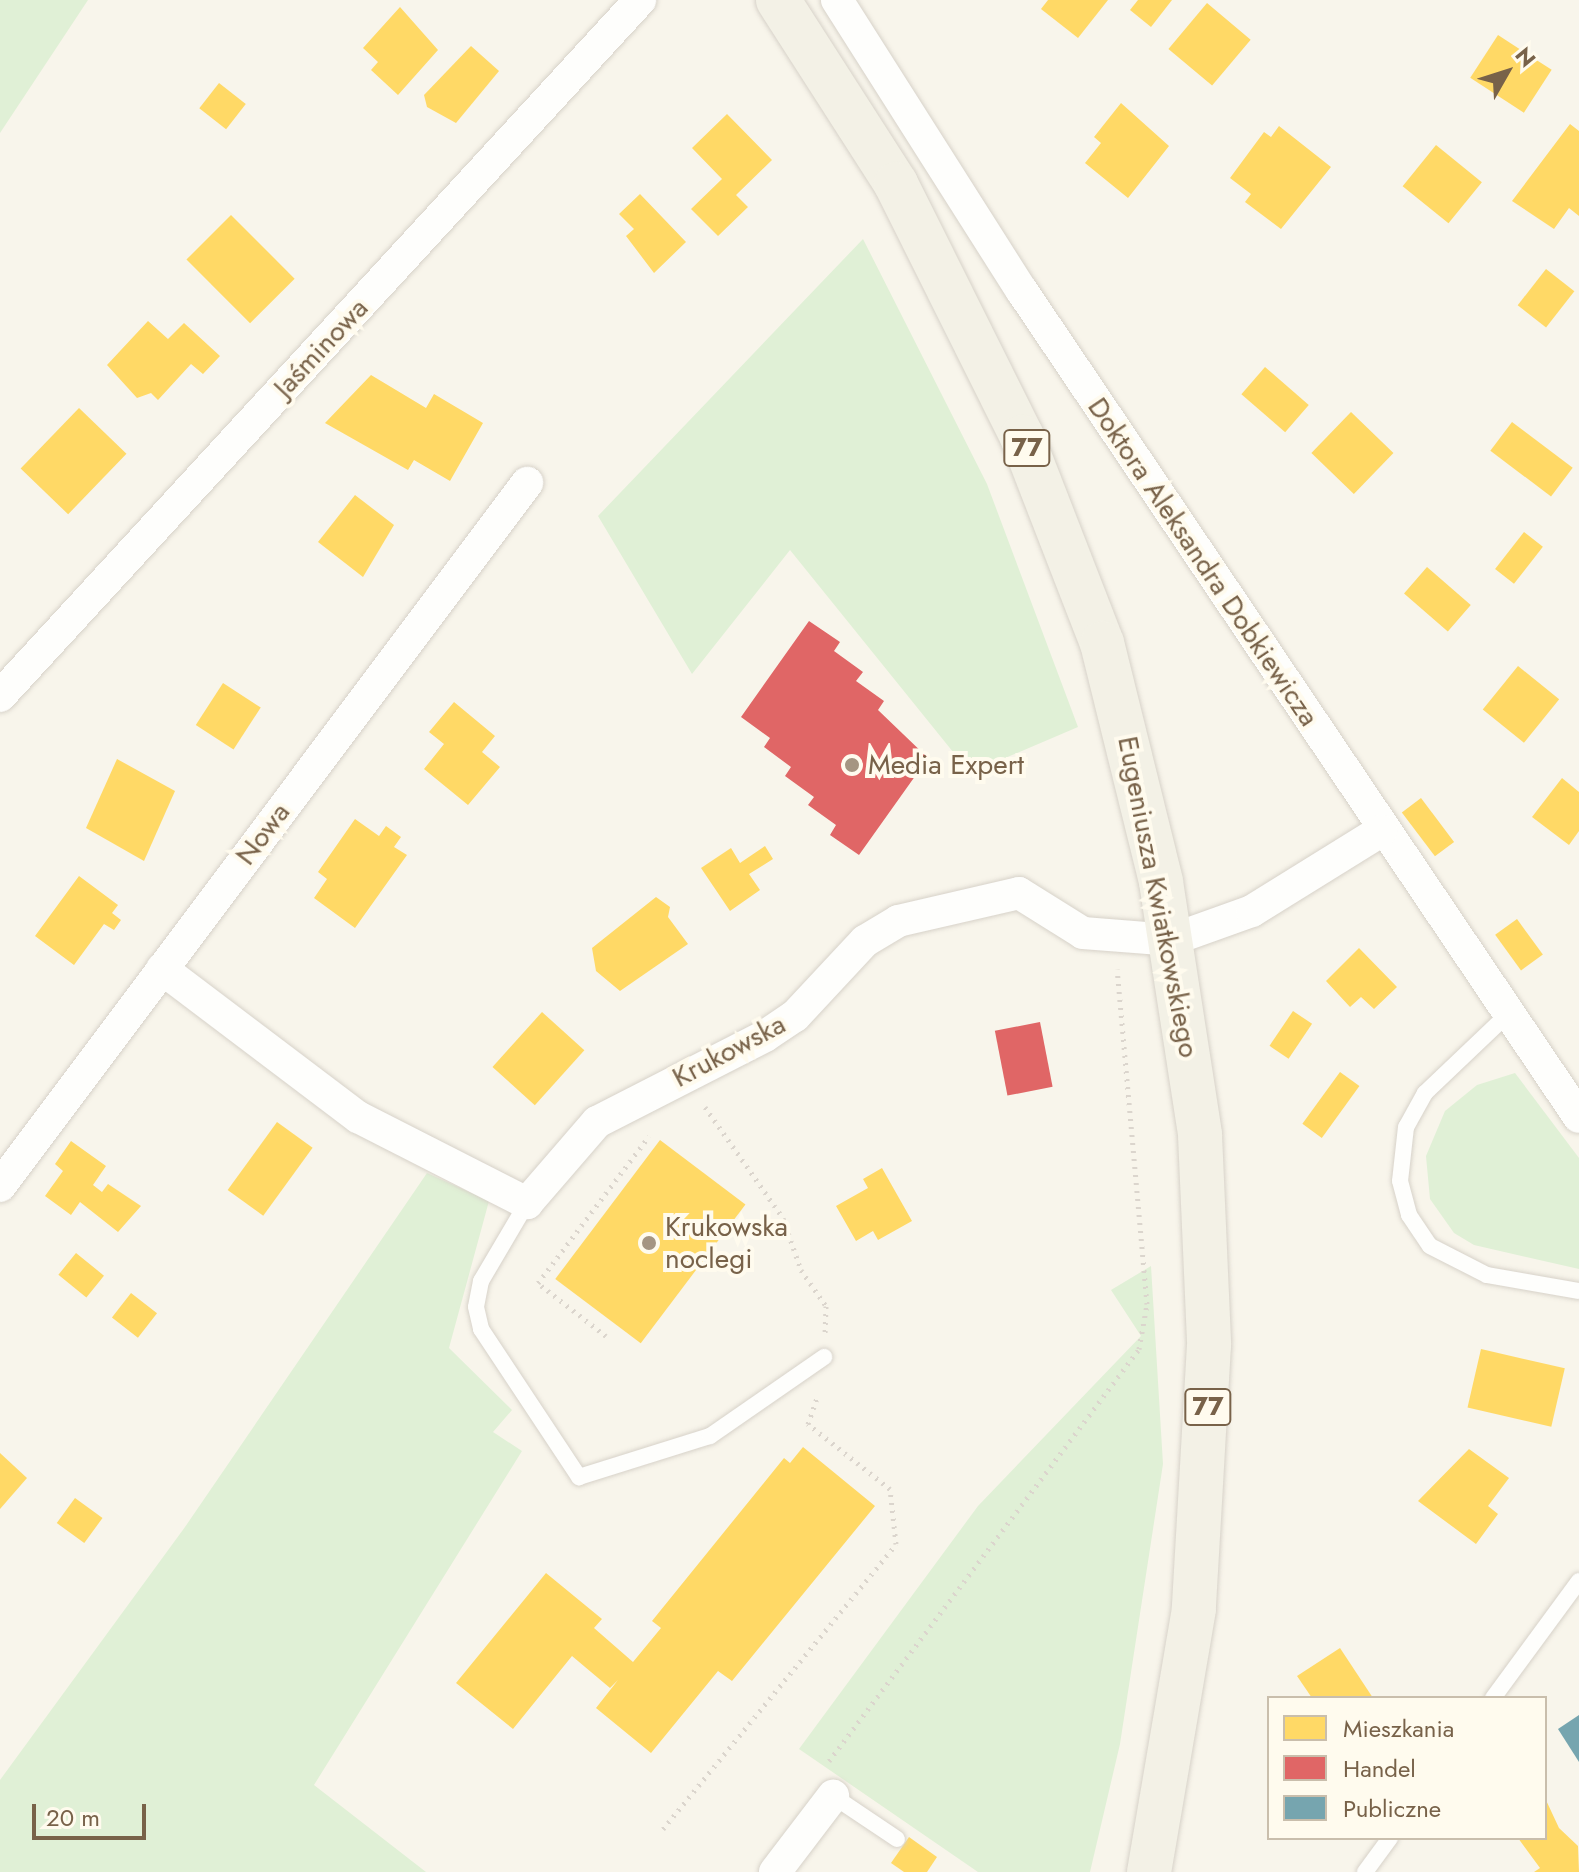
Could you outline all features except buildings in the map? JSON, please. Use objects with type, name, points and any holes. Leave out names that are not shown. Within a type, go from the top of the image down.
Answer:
[{"type":"main road","name":"Eugeniusza Kwiatkowskiego","points":[[778,0],[921,229],[1048,498],[1117,694],[1171,940],[1202,1162],[1207,1415],[1194,1609],[1149,1872]]},
{"type":"street","name":"Jaśminowa","points":[[0,696],[640,0]]},
{"type":"street","name":"Doktora Aleksandra Dobkiewicza","points":[[837,0],[1381,831],[1579,1117]]},
{"type":"street","name":"Nowa","points":[[0,1186],[527,483]]},
{"type":"street","name":"Krukowska","points":[[527,1203],[597,1122],[795,1016],[865,941],[898,921],[1019,893],[1083,933],[1171,940],[1252,911],[1381,831]]},
{"type":"street","points":[[162,969],[358,1117],[527,1203]]},
{"type":"street","points":[[775,1872],[828,1783]]},
{"type":"lane","points":[[1508,1014],[1425,1093],[1406,1127],[1400,1181],[1409,1215],[1430,1246],[1487,1275],[1579,1291]]},
{"type":"lane","points":[[527,1203],[481,1281],[476,1307],[481,1329],[579,1477],[710,1436],[824,1357]]},
{"type":"lane","points":[[1494,1696],[1579,1581]]},
{"type":"lane","points":[[828,1783],[897,1839]]},
{"type":"lane","points":[[1365,1872],[1389,1840]]},
{"type":"path","points":[[828,1783],[1139,1349],[1147,1304],[1120,937]]},
{"type":"path","points":[[663,1829],[896,1544],[890,1489],[808,1424],[824,1357],[826,1306],[801,1270],[783,1218],[685,1075]]},
{"type":"path","points":[[606,1336],[538,1283],[652,1132]]},
{"type":"green space","points":[[0,0],[88,0],[0,133]]},
{"type":"green space","points":[[863,239],[987,484],[1078,727],[970,773],[790,550],[692,674],[598,516]]},
{"type":"green space","points":[[1515,1073],[1579,1158],[1579,1269],[1474,1245],[1454,1233],[1430,1199],[1426,1156],[1445,1111],[1477,1085]]},
{"type":"green space","points":[[427,1173],[489,1201],[449,1348],[512,1410],[493,1432],[522,1451],[314,1785],[426,1872],[0,1872],[0,1780],[185,1527]]},
{"type":"green space","points":[[1151,1266],[1163,1464],[1120,1744],[1090,1872],[978,1872],[799,1749],[978,1506],[1141,1336],[1111,1290]]},
{"type":"place","name":"Media Expert","points":[[852,765]]},
{"type":"place","name":"Krukowska noclegi","points":[[649,1243]]}]
